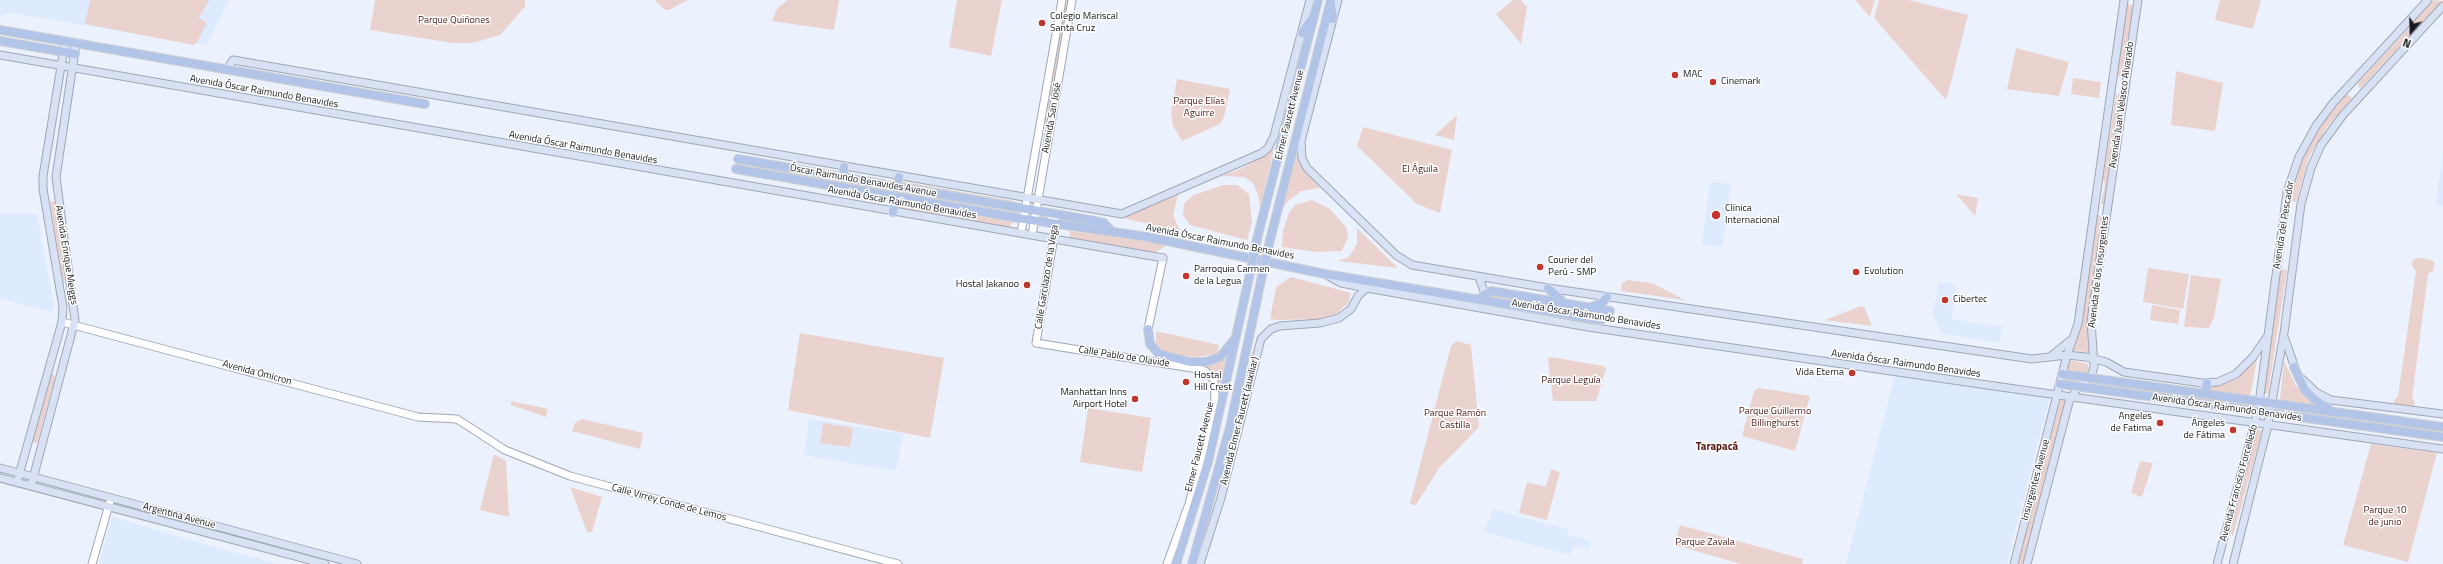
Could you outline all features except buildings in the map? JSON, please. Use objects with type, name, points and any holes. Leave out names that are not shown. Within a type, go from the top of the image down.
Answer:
[{"type":"main road","name":"Elmer Faucett Avenue","points":[[1274,136],[1310,0]]},
{"type":"main road","points":[[1302,33],[1314,16],[1318,0]]},
{"type":"main road","points":[[1331,0],[1333,19]]},
{"type":"main road","points":[[1192,564],[1221,462],[1270,240],[1331,0]]},
{"type":"main road","name":"Elmer Faucett Avenue","points":[[1307,168],[1302,158],[1301,143],[1338,0]]},
{"type":"main road","name":"Avenida Juan Velasco Alvarado","points":[[2094,208],[2124,0]]},
{"type":"main road","name":"Avenida Juan Velasco Alvarado","points":[[2107,210],[2138,0]]},
{"type":"main road","name":"Avenida del Pescador","points":[[2259,402],[2287,192],[2299,157],[2316,126],[2333,103],[2428,0]]},
{"type":"main road","name":"Avenida del Pescador","points":[[2272,403],[2284,333],[2301,204],[2316,156],[2343,115],[2443,6]]},
{"type":"main road","name":"Elmer Faucett Avenue","points":[[1177,563],[1212,447],[1257,239],[1314,16]]},
{"type":"main road","name":"Avenida Óscar Raimundo Benavides","points":[[0,30],[425,104]]},
{"type":"main road","points":[[0,41],[75,54]]},
{"type":"main road","name":"Avenida Enrique Meiggs","points":[[17,482],[62,322],[59,285],[42,189],[42,176],[65,42]]},
{"type":"main road","name":"Avenida Enrique Meiggs","points":[[31,486],[74,324],[72,283],[59,206],[56,177],[76,44]]},
{"type":"main road","name":"Avenida Óscar Raimundo Benavides","points":[[0,55],[1163,258]]},
{"type":"main road","name":"Avenida Óscar Raimundo Benavides","points":[[227,69],[233,60],[898,177],[1122,214],[1262,153],[1268,148],[1274,136]]},
{"type":"main road","points":[[2112,87],[2125,89]]},
{"type":"main road","name":"Avenida Óscar Raimundo Benavides","points":[[738,159],[896,188],[1104,223],[1111,231]]},
{"type":"main road","points":[[843,178],[844,167]]},
{"type":"main road","name":"Avenida Óscar Raimundo Benavides","points":[[1307,168],[1405,262],[1417,267],[1607,297],[2032,359],[2067,355],[2095,359],[2106,362],[2124,372],[2206,383],[2218,382],[2236,374],[2253,357],[2267,337]]},
{"type":"main road","name":"Óscar Raimundo Benavides Avenue","points":[[736,169],[1024,219]]},
{"type":"main road","points":[[896,188],[898,177]]},
{"type":"main road","points":[[893,212],[896,197]]},
{"type":"main road","name":"Avenida de los Insurgentes","points":[[2058,395],[2067,355],[2079,317],[2094,208]]},
{"type":"main road","name":"Avenida de los Insurgentes","points":[[2071,397],[2093,371],[2095,359],[2091,321],[2107,210]]},
{"type":"main road","name":"Avenida Óscar Raimundo Benavides","points":[[1024,219],[1056,225],[1111,231],[1211,249],[1325,274],[1483,299],[1601,320]]},
{"type":"main road","name":"Avenida Óscar Raimundo Benavides","points":[[1325,274],[1341,283],[1367,288],[1483,299],[1566,303],[1610,311]]},
{"type":"main road","points":[[1479,277],[1483,299]]},
{"type":"main road","points":[[59,285],[72,283]]},
{"type":"main road","name":"Avenida Elmer Faucett (auxiliar)","points":[[1200,564],[1226,477],[1261,339],[1271,329],[1276,327],[1320,323],[1340,318],[1367,288]]},
{"type":"main road","points":[[1548,288],[1554,295],[1566,303]]},
{"type":"main road","points":[[1586,307],[1597,306],[1607,297]]},
{"type":"main road","name":"Avenida Óscar Raimundo Benavides","points":[[1483,299],[1548,320],[2071,397],[2443,449]]},
{"type":"main road","points":[[1548,320],[1565,314]]},
{"type":"main road","points":[[1148,329],[1150,344],[1158,354],[1198,362],[1220,357],[1238,332]]},
{"type":"main road","points":[[2284,333],[2288,354],[2297,377],[2307,392],[2319,403],[2333,411]]},
{"type":"main road","points":[[2049,357],[2061,350],[2073,336]]},
{"type":"main road","points":[[57,342],[69,346]]},
{"type":"main road","points":[[2094,344],[2106,362]]},
{"type":"main road","points":[[2294,367],[2312,390],[2331,400],[2443,414]]},
{"type":"main road","name":"Avenida Óscar Raimundo Benavides","points":[[2062,374],[2442,427]]},
{"type":"main road","points":[[2205,394],[2206,383]]},
{"type":"main road","name":"Avenida Óscar Raimundo Benavides","points":[[2060,384],[2442,437]]},
{"type":"main road","name":"Insurgentes Avenue","points":[[2014,564],[2058,395]]},
{"type":"main road","name":"Insurgentes Avenue","points":[[2027,564],[2071,397]]},
{"type":"main road","name":"Avenida Francisco Forcelledo","points":[[2217,564],[2258,411],[2259,402]]},
{"type":"main road","name":"Avenida Francisco Forcelledo","points":[[2232,564],[2272,403]]},
{"type":"main road","points":[[2429,425],[2433,430],[2430,435]]},
{"type":"main road","points":[[2442,427],[2436,431],[2442,437]]},
{"type":"main road","points":[[2046,440],[2058,443]]},
{"type":"main road","points":[[28,444],[41,447]]},
{"type":"main road","points":[[1221,462],[1226,477]]},
{"type":"main road","name":"Argentina Avenue","points":[[0,468],[357,564]]},
{"type":"main road","name":"Argentina Avenue","points":[[0,478],[324,564]]},
{"type":"main road","points":[[1198,497],[1207,493],[1210,500]]},
{"type":"main road","points":[[1185,537],[1192,533],[1199,541]]},
{"type":"main road","points":[[245,543],[248,535]]},
{"type":"main road","points":[[2224,538],[2238,543]]},
{"type":"street","name":"Avenida San José","points":[[1021,233],[1062,0]]},
{"type":"street","name":"Avenida San José","points":[[1032,235],[1072,0]]},
{"type":"street","name":"Calle Garcilazo de la Vega","points":[[1036,343],[1056,225],[1054,217],[1049,214]]},
{"type":"street","points":[[1148,329],[1163,258]]},
{"type":"street","name":"Avenida Omicron","points":[[62,322],[418,417],[451,418]]},
{"type":"street","name":"Calle Pablo de Olavide","points":[[1036,343],[1198,369],[1210,375],[1215,387],[1215,402],[1189,504],[1167,564]]},
{"type":"street","name":"Calle Virrey Conde de Lemos","points":[[451,418],[464,423],[505,450],[570,476],[898,564]]},
{"type":"street","points":[[92,564],[111,498]]},
{"type":"shaded area","points":[[0,0],[229,0],[207,44],[204,45],[12,13],[0,16]]},
{"type":"shaded area","points":[[2443,151],[2443,206],[2436,205]]},
{"type":"shaded area","name":"Clínica Internacional","points":[[1710,182],[1731,184],[1722,247],[1702,245]]},
{"type":"shaded area","points":[[0,214],[37,214],[54,306],[52,312],[0,298]]},
{"type":"shaded area","name":"Cibertec","points":[[1939,282],[1952,283],[1952,285],[1956,286],[1952,319],[2002,327],[2000,343],[1941,333],[1933,313]]},
{"type":"shaded area","points":[[1895,375],[2050,396],[2007,564],[1846,564]]},
{"type":"shaded area","points":[[809,419],[903,434],[896,471],[804,455]]},
{"type":"shaded area","points":[[1493,509],[1569,530],[1568,535],[1591,541],[1588,550],[1573,546],[1570,555],[1484,532]]},
{"type":"shaded area","points":[[112,517],[221,549],[279,564],[99,564]]},
{"type":"green space","points":[[90,0],[209,0],[199,18],[207,23],[194,45],[85,24]]},
{"type":"green space","name":"Parque Quiñones","points":[[375,0],[525,0],[525,7],[500,35],[472,43],[453,43],[370,30]]},
{"type":"green space","points":[[655,0],[688,0],[669,10],[665,10]]},
{"type":"green space","points":[[787,0],[839,0],[834,30],[772,21],[777,9]]},
{"type":"green space","points":[[957,0],[1002,0],[991,56],[949,47]]},
{"type":"green space","points":[[1065,0],[1070,0],[1048,127],[1043,126]]},
{"type":"green space","points":[[1513,0],[1521,0],[1527,7],[1521,44],[1496,14]]},
{"type":"green space","points":[[1855,0],[1875,0],[1870,16],[1869,16]]},
{"type":"green space","points":[[1879,0],[1909,0],[1968,15],[1947,98],[1945,99],[1874,18]]},
{"type":"green space","points":[[2220,0],[2261,0],[2253,29],[2215,20]]},
{"type":"green space","points":[[2434,0],[2443,1],[2415,30],[2410,26]]},
{"type":"green space","points":[[2127,3],[2133,6],[2124,77],[2117,76]]},
{"type":"green space","points":[[2408,29],[2412,33],[2361,88],[2358,86],[2358,83]]},
{"type":"green space","points":[[2016,48],[2069,62],[2059,96],[2007,89]]},
{"type":"green space","points":[[2176,71],[2223,83],[2215,131],[2171,125]]},
{"type":"green space","points":[[2073,78],[2101,82],[2099,98],[2071,94]]},
{"type":"green space","name":"Parque Elías Aguirre","points":[[1177,79],[1230,89],[1224,117],[1220,124],[1182,141],[1173,126],[1171,113]]},
{"type":"green space","points":[[2116,94],[2120,95],[2106,204],[2101,204],[2105,183],[2103,179]]},
{"type":"green space","points":[[2347,94],[2352,98],[2327,127],[2309,157],[2296,202],[2290,201],[2296,174],[2306,151],[2322,123]]},
{"type":"green space","points":[[1457,115],[1454,140],[1435,135]]},
{"type":"green space","name":"El Águila","points":[[1363,127],[1452,150],[1440,213],[1417,204],[1357,146]]},
{"type":"green space","points":[[1274,148],[1260,209],[1259,197],[1253,183],[1244,177],[1222,176],[1243,168]]},
{"type":"green space","points":[[1298,152],[1301,164],[1320,188],[1301,191],[1287,202],[1280,213]]},
{"type":"green space","points":[[756,165],[1012,212],[984,211],[756,170]]},
{"type":"green space","points":[[905,182],[1014,201],[1015,205],[905,184]]},
{"type":"green space","points":[[1223,185],[1237,185],[1249,194],[1252,222],[1247,240],[1190,225],[1183,215],[1184,204],[1193,195]]},
{"type":"green space","points":[[1956,194],[1978,198],[1975,216]]},
{"type":"green space","points":[[1178,195],[1173,215],[1179,229],[1183,231],[1126,219],[1127,215]]},
{"type":"green space","points":[[1312,200],[1330,209],[1346,227],[1348,237],[1342,251],[1316,252],[1282,247],[1283,230],[1289,213],[1295,205]]},
{"type":"green space","points":[[50,201],[55,202],[67,278],[63,281]]},
{"type":"green space","points":[[899,203],[1012,222],[1010,229],[900,211],[898,207]]},
{"type":"green space","points":[[2100,215],[2101,218],[2098,232],[2101,243],[2088,325],[2090,353],[2071,350],[2081,327],[2097,216]]},
{"type":"green space","points":[[1357,228],[1398,268],[1338,261],[1349,257],[1357,244]]},
{"type":"green space","points":[[1070,231],[1178,246],[1166,246],[1152,254],[1069,239]]},
{"type":"green space","points":[[2417,258],[2428,259],[2434,262],[2434,265],[2433,271],[2428,274],[2412,398],[2415,401],[2413,408],[2395,405],[2393,402],[2398,396],[2416,271],[2412,266],[2413,260]]},
{"type":"green space","points":[[2148,268],[2189,274],[2183,309],[2143,302]]},
{"type":"green space","points":[[2279,269],[2287,270],[2268,393],[2262,393]]},
{"type":"green space","points":[[2191,275],[2221,279],[2214,317],[2209,328],[2184,327]]},
{"type":"green space","points":[[1291,277],[1351,293],[1348,303],[1335,315],[1321,319],[1270,319],[1276,287]]},
{"type":"green space","points":[[1628,280],[1652,283],[1685,300],[1621,291],[1622,283]]},
{"type":"green space","points":[[1486,293],[1600,313],[1598,316],[1485,297]]},
{"type":"green space","points":[[2152,305],[2180,310],[2178,324],[2150,320]]},
{"type":"green space","points":[[1861,306],[1864,307],[1872,326],[1825,320]]},
{"type":"green space","points":[[1156,331],[1219,345],[1217,354],[1195,357],[1165,353],[1156,346]]},
{"type":"green space","points":[[800,333],[944,358],[930,438],[788,410]]},
{"type":"green space","name":"Parque Ramón Castilla","points":[[1456,341],[1471,345],[1479,427],[1439,468],[1416,505],[1413,505],[1410,503],[1451,346]]},
{"type":"green space","points":[[2258,354],[2250,397],[2209,392],[2210,386],[2219,386],[2238,378]]},
{"type":"green space","points":[[1228,355],[1218,400],[1212,372],[1204,367],[1213,365]]},
{"type":"green space","name":"Parque Leguía","points":[[1550,357],[1604,366],[1606,369],[1596,401],[1553,401],[1548,359]]},
{"type":"green space","points":[[2070,360],[2088,364],[2088,374],[2067,371],[2067,364]]},
{"type":"green space","points":[[2284,361],[2296,386],[2319,407],[2280,399]]},
{"type":"green space","points":[[53,374],[55,378],[37,443],[34,443],[32,442],[51,375]]},
{"type":"green space","points":[[2094,383],[2431,428],[2432,432],[2090,386]]},
{"type":"green space","name":"Parque Guillermo Billinghurst","points":[[1759,388],[1810,396],[1795,451],[1742,436],[1754,391]]},
{"type":"green space","points":[[2061,398],[2066,399],[2023,564],[2017,564]]},
{"type":"green space","points":[[511,401],[548,409],[546,417],[511,405]]},
{"type":"green space","points":[[1088,408],[1151,418],[1142,472],[1080,462]]},
{"type":"green space","points":[[582,419],[643,433],[640,449],[572,431],[575,423]]},
{"type":"green space","points":[[823,423],[853,428],[850,447],[820,443]]},
{"type":"green space","points":[[2256,429],[2262,431],[2233,536],[2231,533],[2239,491]]},
{"type":"green space","name":"Parque 10 de junio","points":[[2371,444],[2437,453],[2408,562],[2343,545]]},
{"type":"green space","points":[[494,454],[506,461],[509,517],[480,510]]},
{"type":"green space","points":[[2140,461],[2153,463],[2142,497],[2131,493]]},
{"type":"green space","points":[[1551,469],[1560,472],[1547,520],[1519,513],[1527,482],[1546,487]]},
{"type":"green space","points":[[570,487],[602,497],[592,532],[587,532]]},
{"type":"green space","name":"Parque Zavala","points":[[1680,525],[1803,559],[1802,564],[1741,564],[1675,545]]},
{"type":"place","name":"Colegio Mariscal Santa Cruz","points":[[1042,23]]},
{"type":"place","name":"MAC","points":[[1675,75]]},
{"type":"place","name":"Cinemark","points":[[1713,82]]},
{"type":"place","name":"Clínica Internacional","points":[[1716,215]]},
{"type":"place","name":"Courier del Perú - SMP","points":[[1540,267]]},
{"type":"place","name":"Evolution","points":[[1856,272]]},
{"type":"place","name":"Parroquia Carmen de la Legua","points":[[1186,276]]},
{"type":"place","name":"Hostal Jakanoo","points":[[1027,285]]},
{"type":"place","name":"Cibertec","points":[[1945,300]]},
{"type":"place","name":"Vida Eterna","points":[[1852,373]]},
{"type":"place","name":"Hostal Hill Crest","points":[[1186,382]]},
{"type":"place","name":"Manhattan Inns Airport Hotel","points":[[1135,399]]},
{"type":"place","name":"Angeles de Fatima","points":[[2160,423]]},
{"type":"place","name":"Ángeles de Fátima","points":[[2233,430]]},
{"type":"district","name":"Tarapacá","points":[[1717,447]]}]
